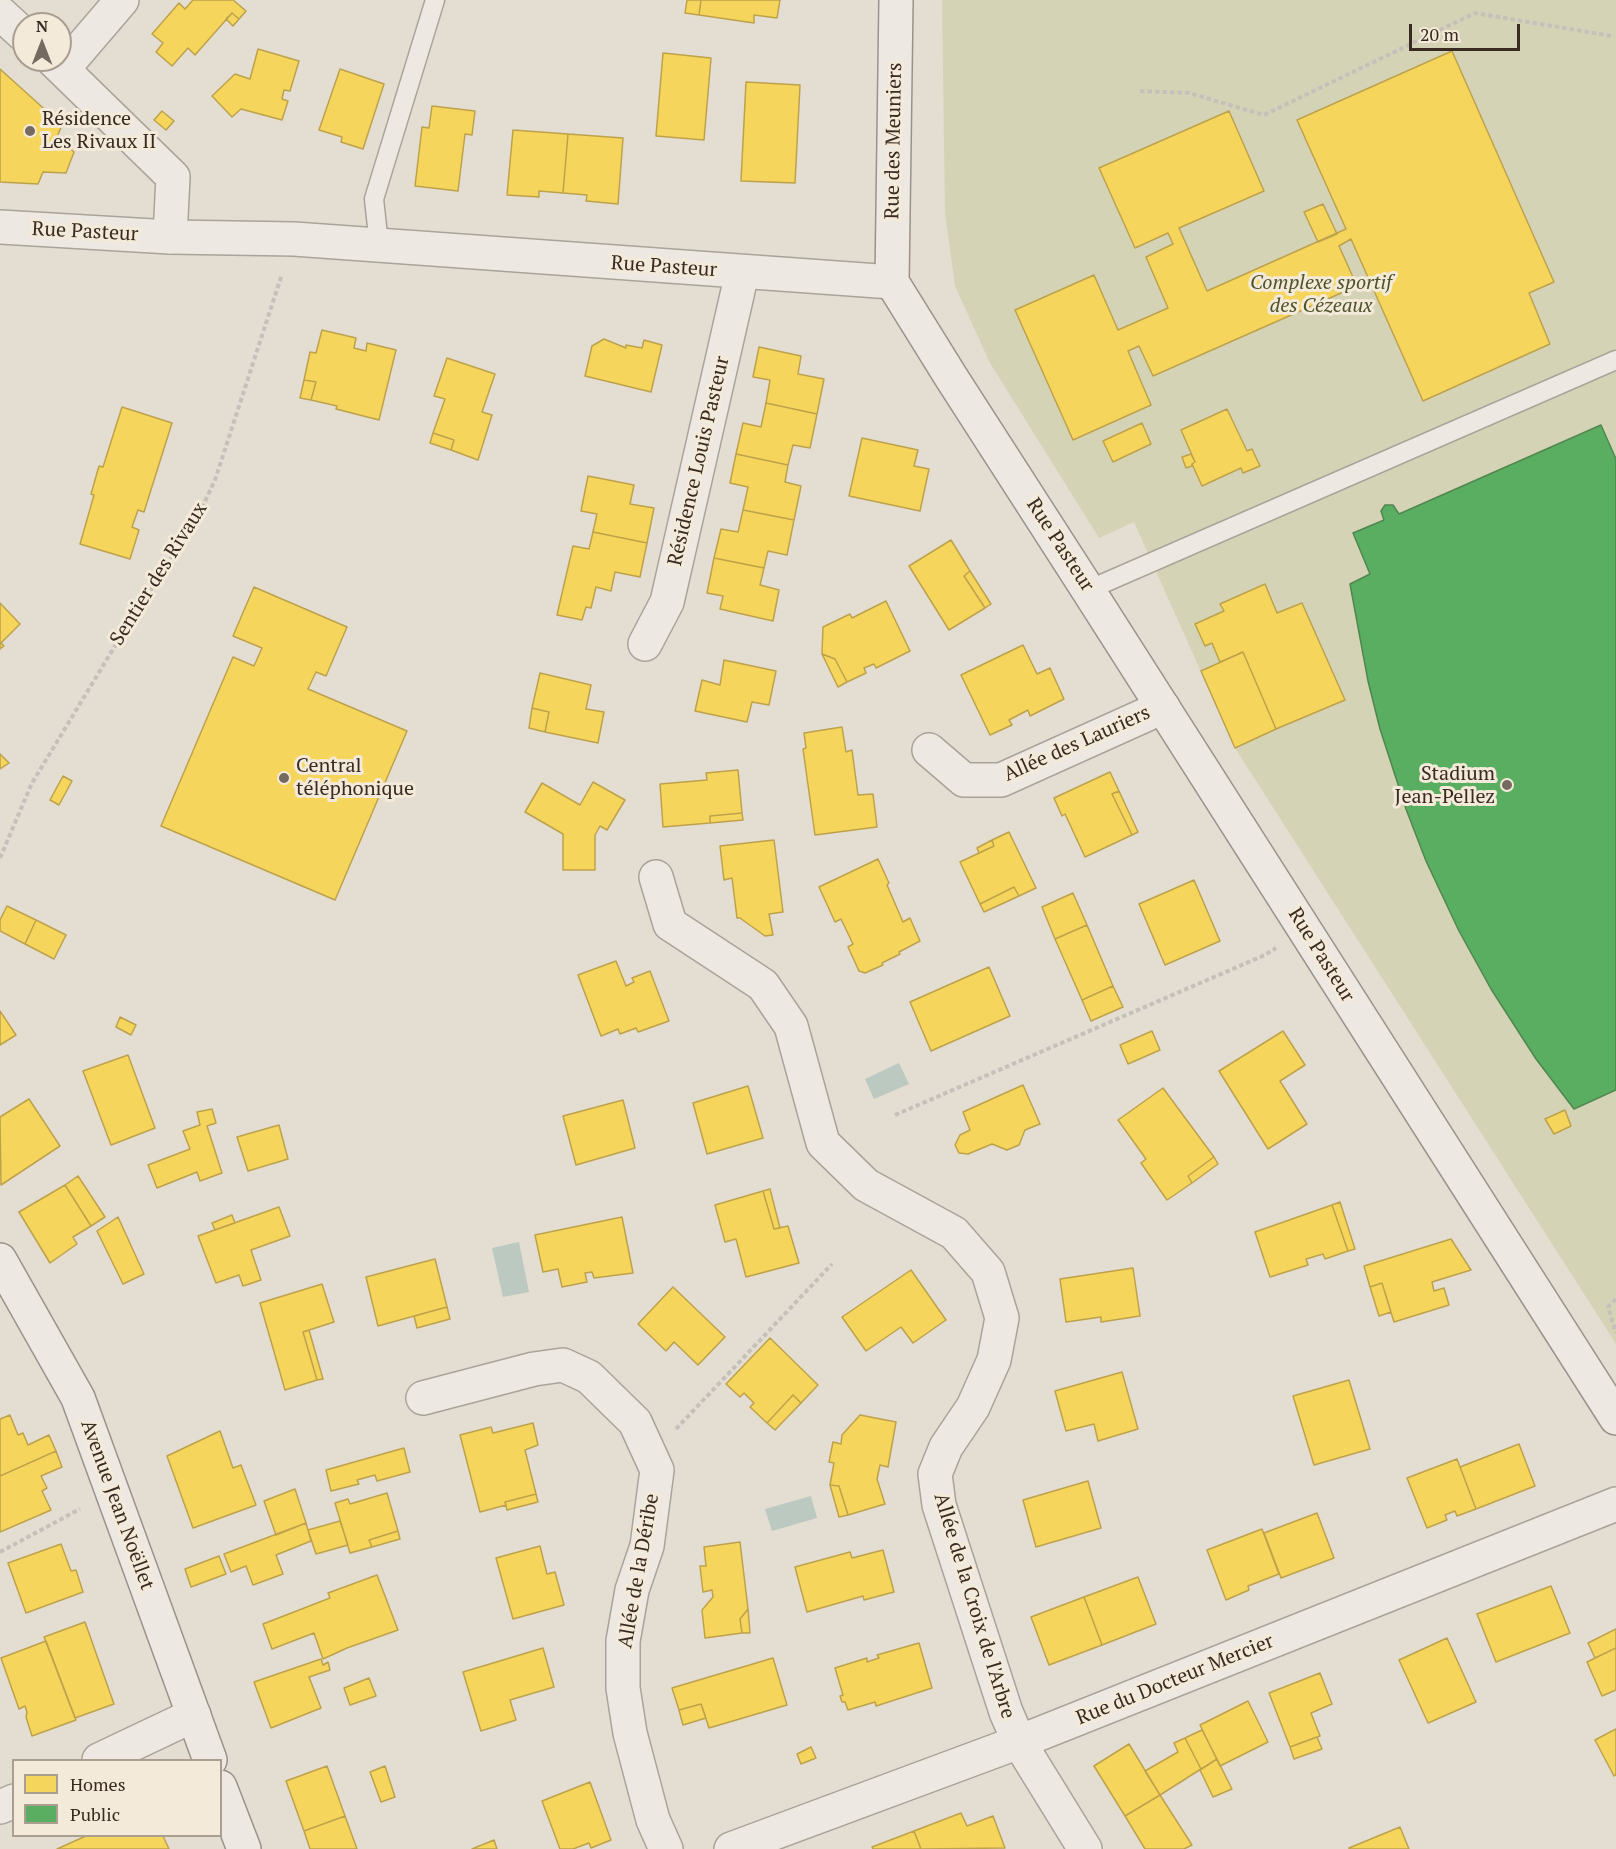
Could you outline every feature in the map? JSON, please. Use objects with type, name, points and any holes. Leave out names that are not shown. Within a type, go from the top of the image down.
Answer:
[{"type":"street","points":[[72,51],[122,0]]},
{"type":"street","name":"Rue des Meuniers","points":[[892,282],[896,0]]},
{"type":"street","points":[[0,13],[12,24]]},
{"type":"street","points":[[65,72],[173,177],[170,237]]},
{"type":"street","name":"Rue Pasteur","points":[[0,227],[170,237],[294,239],[892,282],[1616,1418]]},
{"type":"street","name":"Résidence Louis Pasteur","points":[[645,645],[667,602],[742,273]]},
{"type":"street","name":"Allée des Lauriers","points":[[929,750],[964,780],[1000,780],[1163,707]]},
{"type":"street","name":"Allée de la Croix de l'Arbre","points":[[656,877],[670,924],[763,985],[791,1026],[823,1143],[866,1185],[954,1233],[988,1272],[1002,1318],[994,1360],[973,1407],[946,1447],[935,1474],[939,1505],[1006,1712],[1019,1742],[1085,1849]]},
{"type":"street","name":"Avenue Jean Noëllet","points":[[0,1260],[78,1398],[209,1759]]},
{"type":"street","name":"Allée de la Déribe","points":[[423,1398],[534,1369],[563,1365],[589,1377],[635,1422],[657,1470],[647,1546],[632,1590],[623,1641],[623,1688],[633,1744],[653,1820],[666,1849]]},
{"type":"street","name":"Rue du Docteur Mercier","points":[[731,1849],[1019,1742],[1616,1504]]},
{"type":"street","points":[[103,1759],[194,1715]]},
{"type":"street","points":[[222,1792],[244,1849]]},
{"type":"lane","points":[[379,245],[374,199],[435,0]]},
{"type":"lane","points":[[1089,590],[1616,360]]},
{"type":"path","points":[[1140,92],[1189,93],[1264,115],[1475,13],[1612,36]]},
{"type":"path","name":"Sentier des Rivaux","points":[[0,858],[32,783],[121,636],[199,514],[215,480],[294,239]]},
{"type":"path","points":[[895,1115],[1265,955],[1304,930]]},
{"type":"path","points":[[676,1430],[832,1264]]},
{"type":"path","points":[[1616,1299],[1608,1307],[1616,1333]]},
{"type":"path","points":[[0,1552],[113,1492]]},
{"type":"green space","name":"Complexe sportif des Cézeaux","points":[[942,0],[1616,0],[1616,1344],[1235,748],[1134,522],[1099,538],[990,363],[955,286],[945,213]]},
{"type":"shaded area","points":[[899,1063],[909,1084],[874,1099],[865,1079]]},
{"type":"shaded area","points":[[519,1242],[529,1292],[503,1297],[492,1248]]},
{"type":"shaded area","points":[[811,1496],[817,1518],[772,1531],[765,1509]]},
{"type":"building: Homes","points":[[193,0],[233,0],[246,11],[239,19],[232,13],[195,55],[188,48],[172,66],[156,52],[163,43],[152,34],[179,3],[185,9]]},
{"type":"building: Homes","points":[[687,0],[701,0],[699,15],[685,13]]},
{"type":"building: Homes","points":[[701,0],[780,0],[777,18],[754,15],[754,23],[699,15]]},
{"type":"building: Homes","points":[[232,13],[239,19],[233,26],[226,19]]},
{"type":"building: Homes","points":[[258,49],[299,61],[290,91],[284,90],[282,99],[288,101],[282,120],[241,109],[232,117],[212,96],[235,74],[250,79]]},
{"type":"building: Homes","points":[[1452,51],[1554,282],[1529,293],[1550,344],[1423,401],[1351,239],[1339,246],[1357,286],[1153,376],[1139,346],[1128,351],[1151,405],[1073,440],[1015,310],[1094,275],[1118,330],[1168,308],[1146,257],[1173,244],[1168,233],[1135,248],[1099,168],[1229,111],[1264,191],[1179,228],[1207,291],[1346,229],[1297,120]]},
{"type":"building: Homes","points":[[663,53],[711,58],[704,140],[656,136]]},
{"type":"building: Homes","name":"Résidence Les Rivaux II","points":[[0,69],[62,125],[57,137],[74,152],[66,173],[43,172],[38,184],[0,182]]},
{"type":"building: Homes","points":[[340,69],[384,84],[363,149],[341,142],[342,137],[319,130]]},
{"type":"building: Homes","points":[[746,82],[800,85],[795,183],[741,181]]},
{"type":"building: Homes","points":[[432,106],[475,111],[472,135],[465,134],[458,191],[415,186],[422,127],[429,128]]},
{"type":"building: Homes","points":[[162,111],[174,121],[166,130],[154,120]]},
{"type":"building: Homes","points":[[513,130],[568,134],[563,193],[539,191],[539,197],[507,195]]},
{"type":"building: Homes","points":[[568,134],[623,138],[618,204],[586,201],[587,195],[563,193]]},
{"type":"building: Homes","points":[[1323,204],[1337,234],[1318,242],[1304,212]]},
{"type":"building: Homes","points":[[322,330],[356,338],[354,348],[366,351],[367,343],[396,350],[379,420],[311,400],[316,382],[304,380],[310,352],[316,353]]},
{"type":"building: Homes","points":[[604,339],[626,348],[626,345],[642,348],[644,340],[662,345],[651,392],[585,376],[592,346]]},
{"type":"building: Homes","points":[[759,347],[801,356],[798,374],[824,379],[817,414],[766,403],[770,380],[753,377]]},
{"type":"building: Homes","points":[[447,358],[495,374],[482,412],[492,415],[478,460],[451,450],[454,440],[433,433],[445,399],[434,396]]},
{"type":"building: Homes","points":[[304,380],[316,382],[311,400],[300,398]]},
{"type":"building: Homes","points":[[766,403],[817,414],[810,448],[793,445],[788,465],[736,454],[743,423],[761,427]]},
{"type":"building: Homes","points":[[122,407],[172,423],[144,512],[138,510],[132,527],[139,530],[130,559],[80,544],[94,495],[91,494],[99,466],[103,467]]},
{"type":"building: Homes","points":[[1227,409],[1247,451],[1252,449],[1260,466],[1243,473],[1241,468],[1202,486],[1192,464],[1195,462],[1181,430]]},
{"type":"building: Homes","points":[[1142,423],[1151,444],[1113,462],[1103,441]]},
{"type":"building: Homes","points":[[433,433],[454,440],[451,450],[430,443]]},
{"type":"building: Homes","points":[[862,438],[918,450],[914,466],[929,469],[920,511],[849,496]]},
{"type":"building: Homes","points":[[736,454],[788,465],[785,482],[801,486],[794,520],[743,510],[748,487],[730,483]]},
{"type":"building: Homes","points":[[1191,454],[1195,462],[1186,468],[1182,457]]},
{"type":"building: Homes","points":[[588,476],[634,485],[630,504],[654,508],[647,543],[593,532],[597,514],[581,511]]},
{"type":"building: Homes","points":[[743,510],[794,520],[787,555],[768,551],[764,568],[714,558],[721,529],[738,532]]},
{"type":"building: Homes","points":[[593,532],[647,543],[640,577],[615,572],[611,591],[596,587],[591,608],[586,607],[582,620],[557,615],[573,546],[589,549]]},
{"type":"building: Homes","points":[[951,540],[970,571],[964,576],[985,608],[949,630],[909,566]]},
{"type":"building: Homes","points":[[714,558],[764,568],[760,585],[779,590],[773,621],[720,609],[723,596],[707,593]]},
{"type":"building: Homes","points":[[970,571],[991,604],[985,608],[964,576]]},
{"type":"building: Homes","points":[[1265,584],[1277,613],[1302,603],[1345,700],[1276,729],[1243,652],[1220,662],[1212,643],[1205,646],[1195,624],[1224,611],[1220,604]]},
{"type":"building: Homes","name":"Central téléphonique","points":[[254,587],[347,627],[326,676],[316,672],[308,689],[407,731],[335,900],[161,826],[233,657],[254,666],[262,648],[233,636]]},
{"type":"building: Homes","points":[[886,601],[910,651],[876,668],[874,664],[864,668],[866,673],[847,682],[835,659],[822,654],[823,627],[850,614],[852,618]]},
{"type":"building: Homes","points":[[0,603],[20,624],[1,643],[4,646],[0,649]]},
{"type":"building: Homes","points":[[1023,645],[1037,674],[1050,668],[1064,699],[1030,716],[1028,710],[1009,720],[1012,725],[990,735],[961,675]]},
{"type":"building: Homes","points":[[1243,652],[1276,729],[1235,748],[1201,671]]},
{"type":"building: Homes","points":[[822,654],[835,659],[847,682],[838,687]]},
{"type":"building: Homes","points":[[724,660],[776,671],[769,705],[752,702],[747,722],[695,711],[702,680],[720,685]]},
{"type":"building: Homes","points":[[540,673],[591,685],[586,709],[604,712],[598,743],[545,732],[549,712],[532,708]]},
{"type":"building: Homes","points":[[532,708],[549,712],[545,732],[529,728]]},
{"type":"building: Homes","points":[[842,727],[846,752],[852,750],[858,795],[873,794],[877,827],[815,835],[803,749],[806,748],[804,733]]},
{"type":"building: Homes","points":[[0,754],[9,763],[0,769]]},
{"type":"building: Homes","points":[[738,770],[742,813],[710,816],[710,823],[663,827],[660,784],[707,780],[706,773]]},
{"type":"building: Homes","points":[[1110,772],[1119,791],[1112,794],[1132,835],[1085,857],[1065,814],[1062,816],[1054,798]]},
{"type":"building: Homes","points":[[63,776],[72,781],[59,805],[50,800]]},
{"type":"building: Homes","points":[[593,782],[625,800],[607,830],[600,826],[595,835],[595,870],[563,870],[563,834],[525,812],[542,783],[580,805]]},
{"type":"building: Homes","points":[[1119,791],[1138,832],[1132,835],[1112,794]]},
{"type":"building: Homes","points":[[742,813],[743,820],[710,823],[710,816]]},
{"type":"building: Homes","points":[[1009,832],[1036,888],[1019,896],[1014,887],[980,904],[960,862],[994,846],[992,840]]},
{"type":"building: Homes","points":[[774,840],[783,912],[769,914],[773,935],[765,936],[737,918],[732,878],[724,880],[720,846]]},
{"type":"building: Homes","points":[[992,840],[994,846],[979,853],[977,848]]},
{"type":"building: Homes","points":[[878,859],[903,922],[910,918],[920,941],[882,963],[883,965],[865,973],[859,971],[848,947],[853,944],[841,919],[835,922],[819,887]]},
{"type":"building: Homes","points":[[1194,880],[1220,941],[1165,965],[1139,904]]},
{"type":"building: Homes","points":[[1014,887],[1019,896],[984,912],[980,904]]},
{"type":"building: Homes","points":[[1073,893],[1087,925],[1055,939],[1042,907]]},
{"type":"building: Homes","points":[[7,906],[36,920],[25,944],[0,931],[0,920]]},
{"type":"building: Homes","points":[[36,920],[66,935],[54,959],[25,944]]},
{"type":"building: Homes","points":[[1087,925],[1113,986],[1082,1000],[1055,939]]},
{"type":"building: Homes","points":[[616,961],[626,986],[634,982],[632,978],[650,971],[669,1021],[638,1032],[636,1028],[620,1034],[618,1029],[601,1036],[578,975]]},
{"type":"building: Homes","points":[[989,967],[1010,1016],[931,1051],[910,1002]]},
{"type":"building: Homes","points":[[1113,986],[1123,1007],[1091,1021],[1082,1000]]},
{"type":"building: Homes","points":[[0,1011],[16,1035],[0,1045]]},
{"type":"building: Homes","points":[[120,1017],[136,1025],[131,1035],[116,1027]]},
{"type":"building: Homes","points":[[1152,1031],[1160,1050],[1128,1064],[1120,1045]]},
{"type":"building: Homes","points":[[1283,1031],[1305,1065],[1280,1081],[1307,1124],[1268,1149],[1219,1071]]},
{"type":"building: Homes","points":[[128,1055],[155,1128],[111,1145],[83,1071]]},
{"type":"building: Homes","points":[[1023,1085],[1040,1124],[1025,1130],[1019,1145],[1007,1150],[992,1144],[968,1154],[959,1153],[955,1145],[960,1135],[970,1130],[963,1112]]},
{"type":"building: Homes","points":[[748,1086],[763,1138],[707,1154],[693,1103]]},
{"type":"building: Homes","points":[[1163,1088],[1214,1157],[1188,1176],[1192,1183],[1167,1200],[1141,1163],[1146,1159],[1118,1120]]},
{"type":"building: Homes","points":[[29,1099],[60,1146],[1,1185],[0,1117]]},
{"type":"building: Homes","points":[[623,1100],[635,1148],[576,1165],[563,1116]]},
{"type":"building: Homes","points":[[212,1109],[216,1123],[207,1126],[222,1173],[200,1181],[197,1172],[157,1188],[148,1165],[190,1149],[183,1131],[200,1125],[197,1112]]},
{"type":"building: Homes","points":[[1565,1110],[1571,1126],[1554,1134],[1545,1119]]},
{"type":"building: Homes","points":[[279,1125],[288,1159],[248,1171],[237,1137]]},
{"type":"building: Homes","points":[[1214,1157],[1218,1164],[1192,1183],[1188,1176]]},
{"type":"building: Homes","points":[[78,1176],[105,1217],[91,1226],[65,1185]]},
{"type":"building: Homes","points":[[65,1185],[91,1226],[73,1237],[77,1244],[50,1263],[19,1212]]},
{"type":"building: Homes","points":[[770,1189],[780,1228],[774,1229],[763,1191]]},
{"type":"building: Homes","points":[[763,1191],[774,1229],[788,1226],[799,1263],[746,1277],[736,1239],[725,1242],[715,1205]]},
{"type":"building: Homes","points":[[1340,1202],[1355,1249],[1348,1251],[1332,1205]]},
{"type":"building: Homes","points":[[1332,1205],[1348,1251],[1325,1259],[1323,1254],[1306,1259],[1308,1265],[1270,1277],[1255,1232]]},
{"type":"building: Homes","points":[[279,1207],[290,1236],[251,1250],[261,1280],[243,1286],[239,1275],[216,1283],[198,1236]]},
{"type":"building: Homes","points":[[232,1215],[235,1223],[215,1230],[212,1223]]},
{"type":"building: Homes","points":[[118,1217],[144,1274],[123,1284],[97,1231]]},
{"type":"building: Homes","points":[[622,1217],[633,1273],[594,1278],[592,1272],[585,1273],[587,1282],[562,1287],[558,1269],[543,1272],[535,1235]]},
{"type":"building: Homes","points":[[1451,1239],[1471,1270],[1432,1282],[1434,1291],[1444,1288],[1449,1305],[1394,1322],[1382,1283],[1370,1287],[1364,1266]]},
{"type":"building: Homes","points":[[435,1259],[447,1307],[378,1326],[366,1277]]},
{"type":"building: Homes","points":[[1133,1268],[1140,1316],[1101,1322],[1101,1317],[1066,1322],[1060,1279]]},
{"type":"building: Homes","points":[[911,1270],[946,1320],[913,1343],[901,1327],[866,1351],[842,1317]]},
{"type":"building: Homes","points":[[1382,1283],[1391,1312],[1379,1316],[1370,1287]]},
{"type":"building: Homes","points":[[322,1284],[334,1322],[303,1332],[317,1380],[285,1390],[260,1303]]},
{"type":"building: Homes","points":[[673,1287],[725,1337],[698,1365],[674,1342],[666,1351],[638,1324]]},
{"type":"building: Homes","points":[[447,1307],[450,1319],[417,1328],[414,1316]]},
{"type":"building: Homes","points":[[309,1330],[323,1379],[317,1380],[303,1332]]},
{"type":"building: Homes","points":[[770,1338],[818,1385],[801,1403],[793,1395],[767,1423],[750,1407],[754,1403],[744,1393],[740,1397],[726,1384]]},
{"type":"building: Homes","points":[[1122,1372],[1138,1429],[1098,1441],[1094,1424],[1066,1431],[1055,1391]]},
{"type":"building: Homes","points":[[1349,1380],[1370,1449],[1314,1465],[1293,1396]]},
{"type":"building: Homes","points":[[793,1395],[801,1403],[775,1430],[767,1423]]},
{"type":"building: Homes","points":[[10,1415],[18,1435],[23,1433],[28,1445],[49,1435],[56,1451],[0,1476],[0,1419]]},
{"type":"building: Homes","points":[[860,1415],[896,1422],[888,1467],[880,1465],[877,1479],[885,1504],[848,1515],[839,1486],[830,1485],[834,1463],[829,1462],[833,1442],[841,1444],[842,1435]]},
{"type":"building: Homes","points":[[533,1423],[538,1445],[525,1450],[536,1494],[505,1502],[506,1505],[480,1512],[460,1435],[491,1427],[493,1433]]},
{"type":"building: Homes","points":[[220,1431],[233,1468],[241,1465],[256,1505],[193,1528],[167,1456]]},
{"type":"building: Homes","points":[[1519,1444],[1535,1486],[1476,1509],[1460,1467]]},
{"type":"building: Homes","points":[[404,1448],[410,1472],[377,1481],[375,1475],[357,1480],[359,1484],[331,1491],[326,1470]]},
{"type":"building: Homes","points":[[56,1451],[62,1467],[41,1476],[47,1488],[42,1491],[51,1510],[0,1532],[0,1476]]},
{"type":"building: Homes","points":[[1457,1459],[1476,1509],[1457,1516],[1455,1511],[1445,1515],[1447,1520],[1427,1528],[1407,1478]]},
{"type":"building: Homes","points":[[1088,1481],[1101,1528],[1036,1547],[1023,1500]]},
{"type":"building: Homes","points":[[830,1485],[839,1486],[848,1515],[839,1517]]},
{"type":"building: Homes","points":[[295,1489],[306,1523],[276,1535],[264,1501]]},
{"type":"building: Homes","points":[[387,1493],[398,1531],[369,1540],[372,1547],[350,1553],[335,1503],[348,1499],[350,1504]]},
{"type":"building: Homes","points":[[536,1494],[538,1502],[507,1510],[505,1502]]},
{"type":"building: Homes","points":[[1317,1513],[1334,1558],[1281,1578],[1264,1533]]},
{"type":"building: Homes","points":[[340,1521],[348,1545],[316,1554],[308,1530]]},
{"type":"building: Homes","points":[[306,1523],[311,1541],[276,1555],[283,1574],[253,1585],[246,1566],[231,1572],[224,1554]]},
{"type":"building: Homes","points":[[1262,1529],[1279,1574],[1248,1586],[1249,1590],[1226,1600],[1207,1550]]},
{"type":"building: Homes","points":[[398,1531],[400,1539],[372,1547],[369,1540]]},
{"type":"building: Homes","points":[[740,1542],[748,1609],[740,1619],[742,1633],[705,1638],[702,1610],[713,1597],[712,1590],[703,1592],[700,1566],[706,1566],[704,1547]]},
{"type":"building: Homes","points":[[61,1544],[71,1571],[76,1570],[83,1592],[26,1613],[8,1563]]},
{"type":"building: Homes","points":[[540,1546],[547,1574],[555,1572],[564,1605],[513,1619],[496,1558]]},
{"type":"building: Homes","points":[[883,1550],[894,1592],[864,1600],[863,1596],[807,1612],[795,1567],[850,1552],[852,1558]]},
{"type":"building: Homes","points":[[219,1556],[226,1574],[191,1587],[185,1569]]},
{"type":"building: Homes","points":[[377,1575],[398,1630],[323,1659],[314,1633],[272,1649],[263,1624],[330,1598],[328,1593]]},
{"type":"building: Homes","points":[[1138,1577],[1156,1624],[1102,1645],[1084,1597]]},
{"type":"building: Homes","points":[[1551,1586],[1570,1633],[1496,1662],[1477,1614]]},
{"type":"building: Homes","points":[[1084,1597],[1102,1645],[1049,1665],[1031,1617]]},
{"type":"building: Homes","points":[[748,1609],[750,1633],[742,1633],[740,1619]]},
{"type":"building: Homes","points":[[85,1622],[114,1704],[75,1718],[44,1637]]},
{"type":"building: Homes","points":[[1616,1629],[1616,1648],[1595,1658],[1588,1643]]},
{"type":"building: Homes","points":[[1447,1638],[1476,1702],[1428,1723],[1399,1660]]},
{"type":"building: Homes","points":[[46,1641],[76,1720],[32,1736],[25,1706],[19,1709],[1,1658]]},
{"type":"building: Homes","points":[[919,1643],[932,1688],[876,1706],[875,1702],[848,1710],[840,1696],[843,1695],[835,1668],[867,1658],[867,1662],[879,1658],[877,1655]]},
{"type":"building: Homes","points":[[543,1648],[554,1687],[510,1700],[516,1720],[481,1731],[463,1672]]},
{"type":"building: Homes","points":[[1616,1648],[1616,1690],[1602,1696],[1587,1662]]},
{"type":"building: Homes","points":[[773,1658],[787,1705],[709,1728],[701,1704],[679,1710],[672,1688]]},
{"type":"building: Homes","points":[[321,1659],[323,1665],[328,1662],[330,1670],[309,1677],[321,1708],[271,1728],[254,1682]]},
{"type":"building: Homes","points":[[1320,1673],[1332,1704],[1311,1713],[1320,1736],[1290,1747],[1269,1693]]},
{"type":"building: Homes","points":[[369,1678],[376,1696],[350,1705],[344,1688]]},
{"type":"building: Homes","points":[[1248,1701],[1268,1742],[1220,1766],[1200,1725]]},
{"type":"building: Homes","points":[[701,1704],[706,1718],[683,1725],[679,1710]]},
{"type":"building: Homes","points":[[1616,1729],[1616,1775],[1614,1776],[1595,1740]]},
{"type":"building: Homes","points":[[1202,1730],[1217,1759],[1201,1769],[1185,1738]]},
{"type":"building: Homes","points":[[1317,1737],[1322,1749],[1294,1759],[1290,1747]]},
{"type":"building: Homes","points":[[1185,1738],[1201,1769],[1160,1795],[1145,1771],[1178,1752],[1174,1743]]},
{"type":"building: Homes","points":[[1129,1744],[1160,1795],[1125,1816],[1094,1766]]},
{"type":"building: Homes","points":[[811,1747],[816,1758],[801,1764],[797,1754]]},
{"type":"building: Homes","points":[[1217,1759],[1232,1789],[1213,1797],[1200,1770]]},
{"type":"building: Homes","points":[[327,1766],[345,1816],[304,1831],[286,1781]]},
{"type":"building: Homes","points":[[385,1766],[395,1797],[381,1802],[370,1772]]},
{"type":"building: Homes","points":[[590,1782],[611,1840],[591,1848],[589,1843],[573,1849],[560,1849],[542,1801]]},
{"type":"building: Homes","points":[[1160,1795],[1192,1845],[1184,1849],[1145,1849],[1125,1816]]},
{"type":"building: Homes","points":[[961,1813],[967,1826],[993,1816],[1005,1848],[921,1849],[914,1831]]},
{"type":"building: Homes","points":[[345,1816],[357,1849],[310,1849],[304,1831]]},
{"type":"building: Homes","points":[[1400,1827],[1409,1849],[1349,1849],[1349,1848]]},
{"type":"building: Homes","points":[[914,1831],[921,1849],[873,1849],[872,1847]]},
{"type":"building: Homes","points":[[84,1837],[163,1837],[169,1849],[57,1849]]},
{"type":"building: Homes","points":[[494,1840],[497,1849],[472,1849]]},
{"type":"building: Public","name":"Stadium Jean-Pellez","points":[[1601,425],[1616,459],[1616,1090],[1574,1109],[1536,1059],[1491,989],[1459,931],[1426,861],[1380,729],[1368,681],[1350,584],[1370,574],[1353,533],[1384,520],[1381,511],[1385,505],[1393,505],[1399,514]]},
{"type":"place","name":"Résidence Les Rivaux II","points":[[30,131]]},
{"type":"place","name":"Central téléphonique","points":[[284,778]]},
{"type":"place","name":"Stadium Jean-Pellez","points":[[1507,785]]}]
